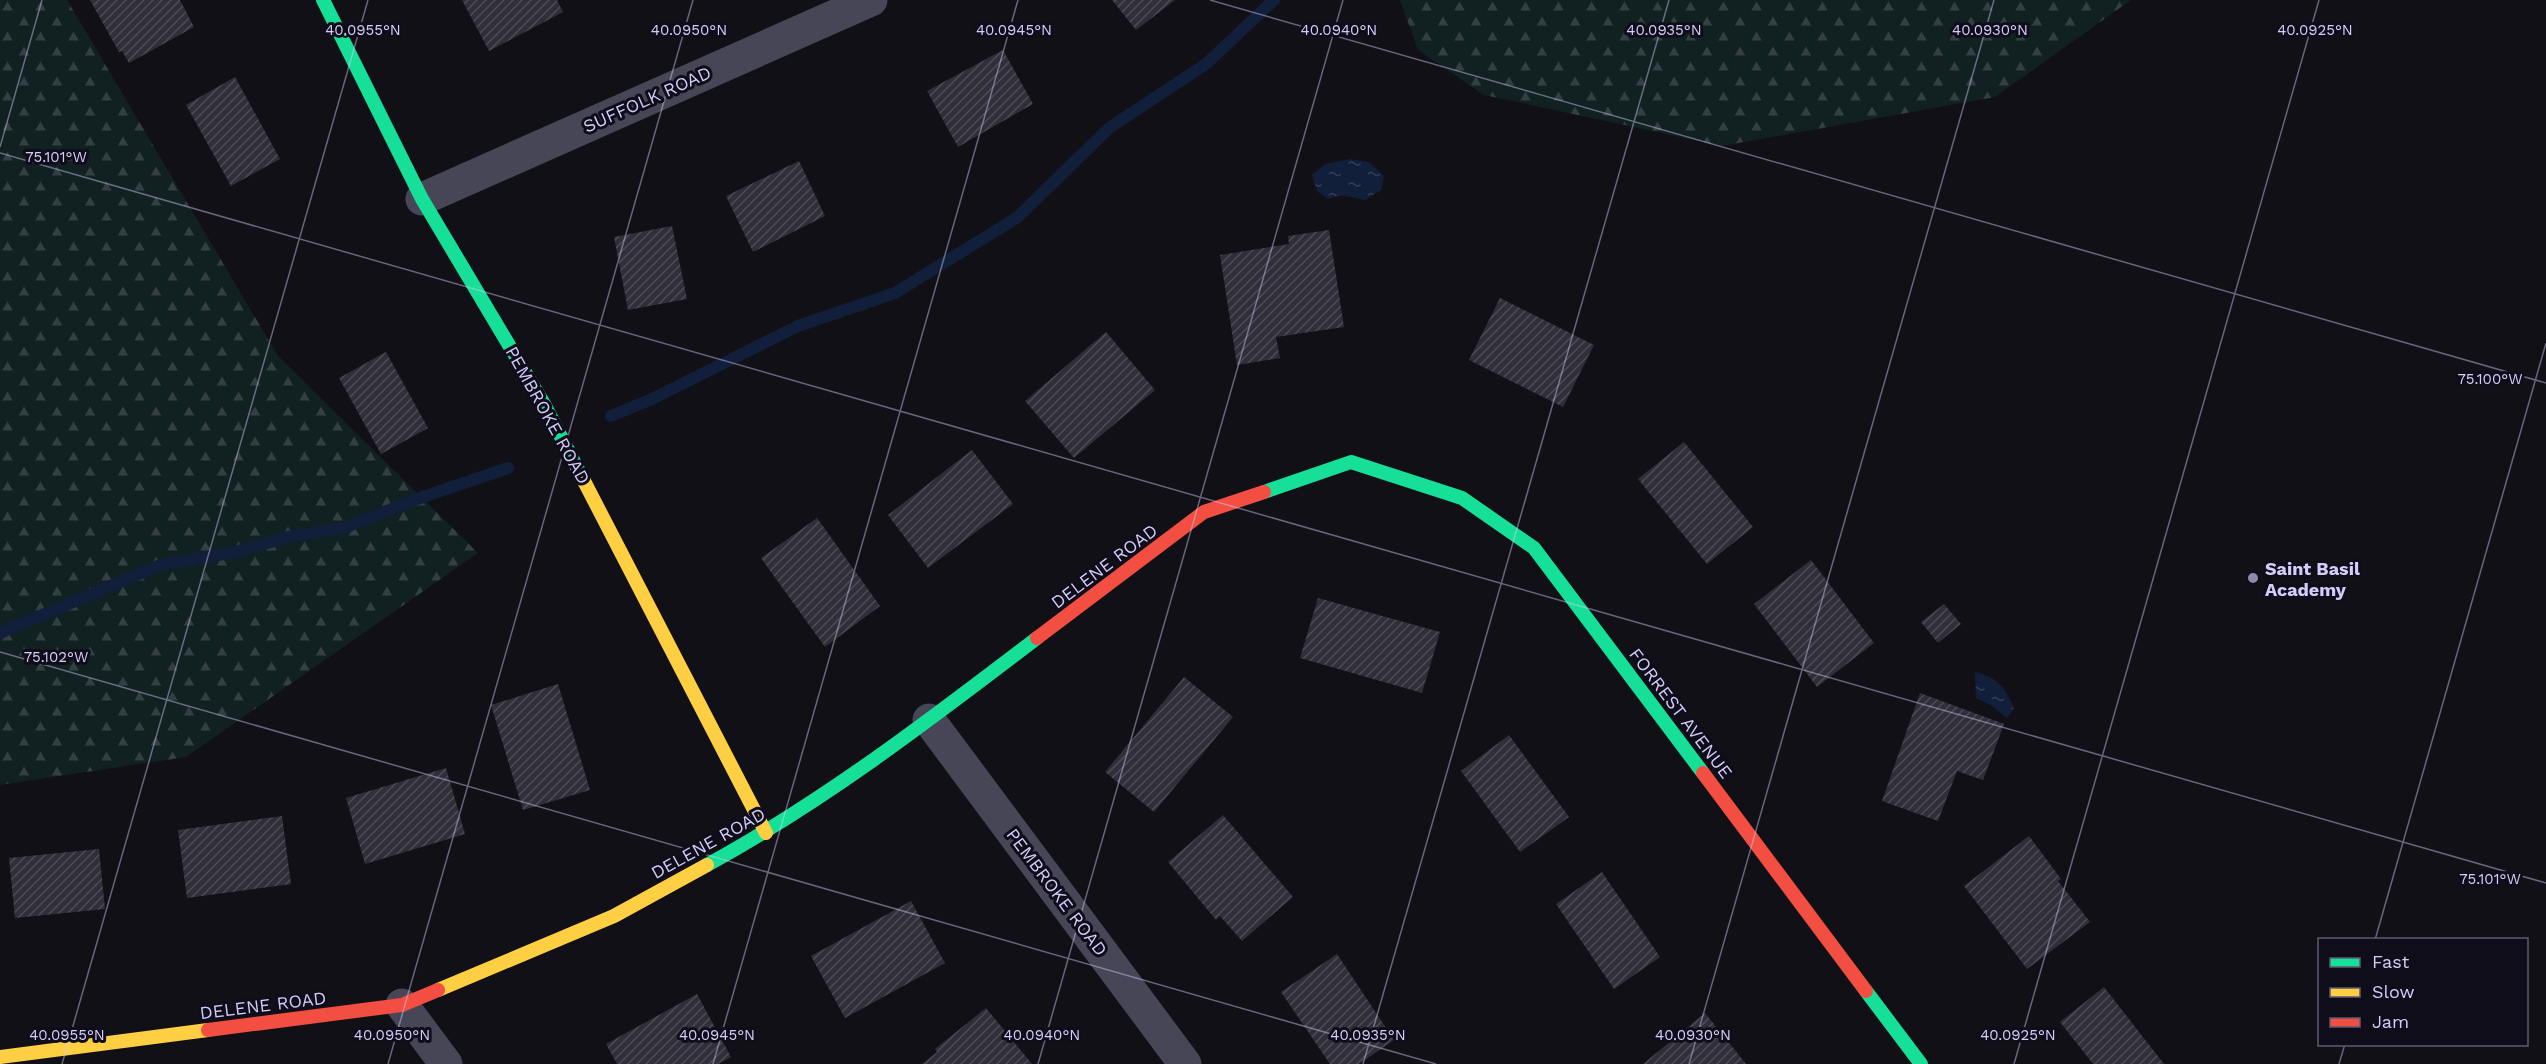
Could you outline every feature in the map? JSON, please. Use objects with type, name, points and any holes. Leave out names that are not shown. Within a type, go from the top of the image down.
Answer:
[{"type":"street","name":"PEMBROKE ROAD","points":[[323,0],[422,199],[544,404],[766,833]]},
{"type":"street","name":"SUFFOLK ROAD","points":[[422,199],[871,0]]},
{"type":"street","name":"DELENE ROAD","points":[[0,1057],[402,1005],[614,916],[766,833],[929,720],[1204,513],[1351,462]]},
{"type":"street","name":"FORREST AVENUE","points":[[1351,462],[1462,498],[1534,548],[1922,1064]]},
{"type":"street","name":"PEMBROKE ROAD","points":[[929,720],[1185,1064]]},
{"type":"street","points":[[402,1005],[446,1064]]},
{"type":"green space","points":[[0,0],[67,0],[278,356],[478,553],[186,757],[0,785]]},
{"type":"green space","points":[[1400,0],[2131,0],[1995,97],[1722,146],[1484,95],[1418,50]]},
{"type":"water","points":[[1349,159],[1369,162],[1384,176],[1381,190],[1365,200],[1341,195],[1328,199],[1317,191],[1312,175],[1325,164]]},
{"type":"water","points":[[1975,672],[1990,677],[2004,689],[2014,708],[2007,718],[1991,705],[1976,698]]},
{"type":"building","points":[[90,0],[180,0],[194,27],[129,63],[122,51],[119,52]]},
{"type":"building","points":[[462,0],[557,0],[563,12],[489,51]]},
{"type":"building","points":[[1112,0],[1175,0],[1136,30]]},
{"type":"building","points":[[1003,50],[1033,104],[958,147],[927,91]]},
{"type":"building","points":[[235,77],[280,159],[231,186],[186,105]]},
{"type":"building","points":[[799,161],[825,216],[753,252],[726,196]]},
{"type":"building","points":[[672,226],[687,299],[628,310],[614,237]]},
{"type":"building","points":[[1329,230],[1344,327],[1276,337],[1280,358],[1237,365],[1220,255],[1289,244],[1288,236]]},
{"type":"building","points":[[1500,298],[1594,345],[1563,407],[1469,360]]},
{"type":"building","points":[[1106,332],[1155,390],[1074,458],[1025,401]]},
{"type":"building","points":[[386,352],[428,428],[381,454],[339,378]]},
{"type":"building","points":[[1684,442],[1753,527],[1707,564],[1638,479]]},
{"type":"building","points":[[972,450],[1013,504],[928,568],[888,515]]},
{"type":"building","points":[[817,518],[880,606],[825,647],[761,558]]},
{"type":"building","points":[[1811,560],[1874,643],[1817,687],[1754,604]]},
{"type":"building","points":[[1318,598],[1440,632],[1422,693],[1300,658]]},
{"type":"building","points":[[1944,604],[1961,624],[1938,643],[1921,622]]},
{"type":"building","points":[[1184,677],[1233,717],[1154,812],[1105,772]]},
{"type":"building","points":[[558,684],[590,790],[523,810],[491,705]]},
{"type":"building","points":[[1920,693],[2004,724],[1983,780],[1957,771],[1938,821],[1882,801]]},
{"type":"building","points":[[1509,735],[1569,817],[1520,852],[1461,771]]},
{"type":"building","points":[[446,768],[465,834],[365,864],[346,798]]},
{"type":"building","points":[[1223,815],[1293,897],[1242,941],[1220,916],[1216,920],[1168,862]]},
{"type":"building","points":[[282,816],[291,884],[187,898],[178,830]]},
{"type":"building","points":[[2029,836],[2061,879],[2058,881],[2090,922],[2027,969],[1964,886]]},
{"type":"building","points":[[99,849],[105,909],[15,918],[9,858]]},
{"type":"building","points":[[1602,872],[1660,957],[1614,989],[1556,904]]},
{"type":"building","points":[[911,901],[945,963],[845,1018],[811,956]]},
{"type":"building","points":[[1337,954],[1394,1040],[1359,1064],[1330,1064],[1281,992]]},
{"type":"building","points":[[2104,987],[2164,1064],[2093,1064],[2060,1022]]},
{"type":"building","points":[[697,994],[731,1057],[718,1064],[617,1064],[606,1044]]},
{"type":"building","points":[[986,1008],[1032,1064],[922,1064],[937,1052],[935,1049]]},
{"type":"building","points":[[1705,1013],[1746,1064],[1643,1064]]},
{"type":"waterway","points":[[611,416],[652,399],[798,326],[895,293],[1018,217],[1109,128],[1206,64],[1274,0]]},
{"type":"waterway","points":[[0,633],[160,565],[235,552],[292,536],[344,528],[417,499],[508,468]]},
{"type":"traffic: fast","points":[[323,0],[422,199],[544,404],[584,481]]},
{"type":"traffic: fast","points":[[1264,492],[1351,462],[1462,498],[1534,548],[1703,773]]},
{"type":"traffic: fast","points":[[707,865],[793,814],[876,758],[1037,638]]},
{"type":"traffic: fast","points":[[1866,991],[1921,1064]]},
{"type":"traffic: slow","points":[[584,481],[766,833]]},
{"type":"traffic: slow","points":[[438,990],[614,916],[707,865]]},
{"type":"traffic: slow","points":[[0,1057],[208,1030]]},
{"type":"traffic: jam","points":[[1037,638],[1204,512],[1264,492]]},
{"type":"traffic: jam","points":[[1703,773],[1866,991]]},
{"type":"traffic: jam","points":[[208,1030],[402,1005],[438,990]]},
{"type":"place","name":"Saint Basil Academy","points":[[2253,578]]}]
